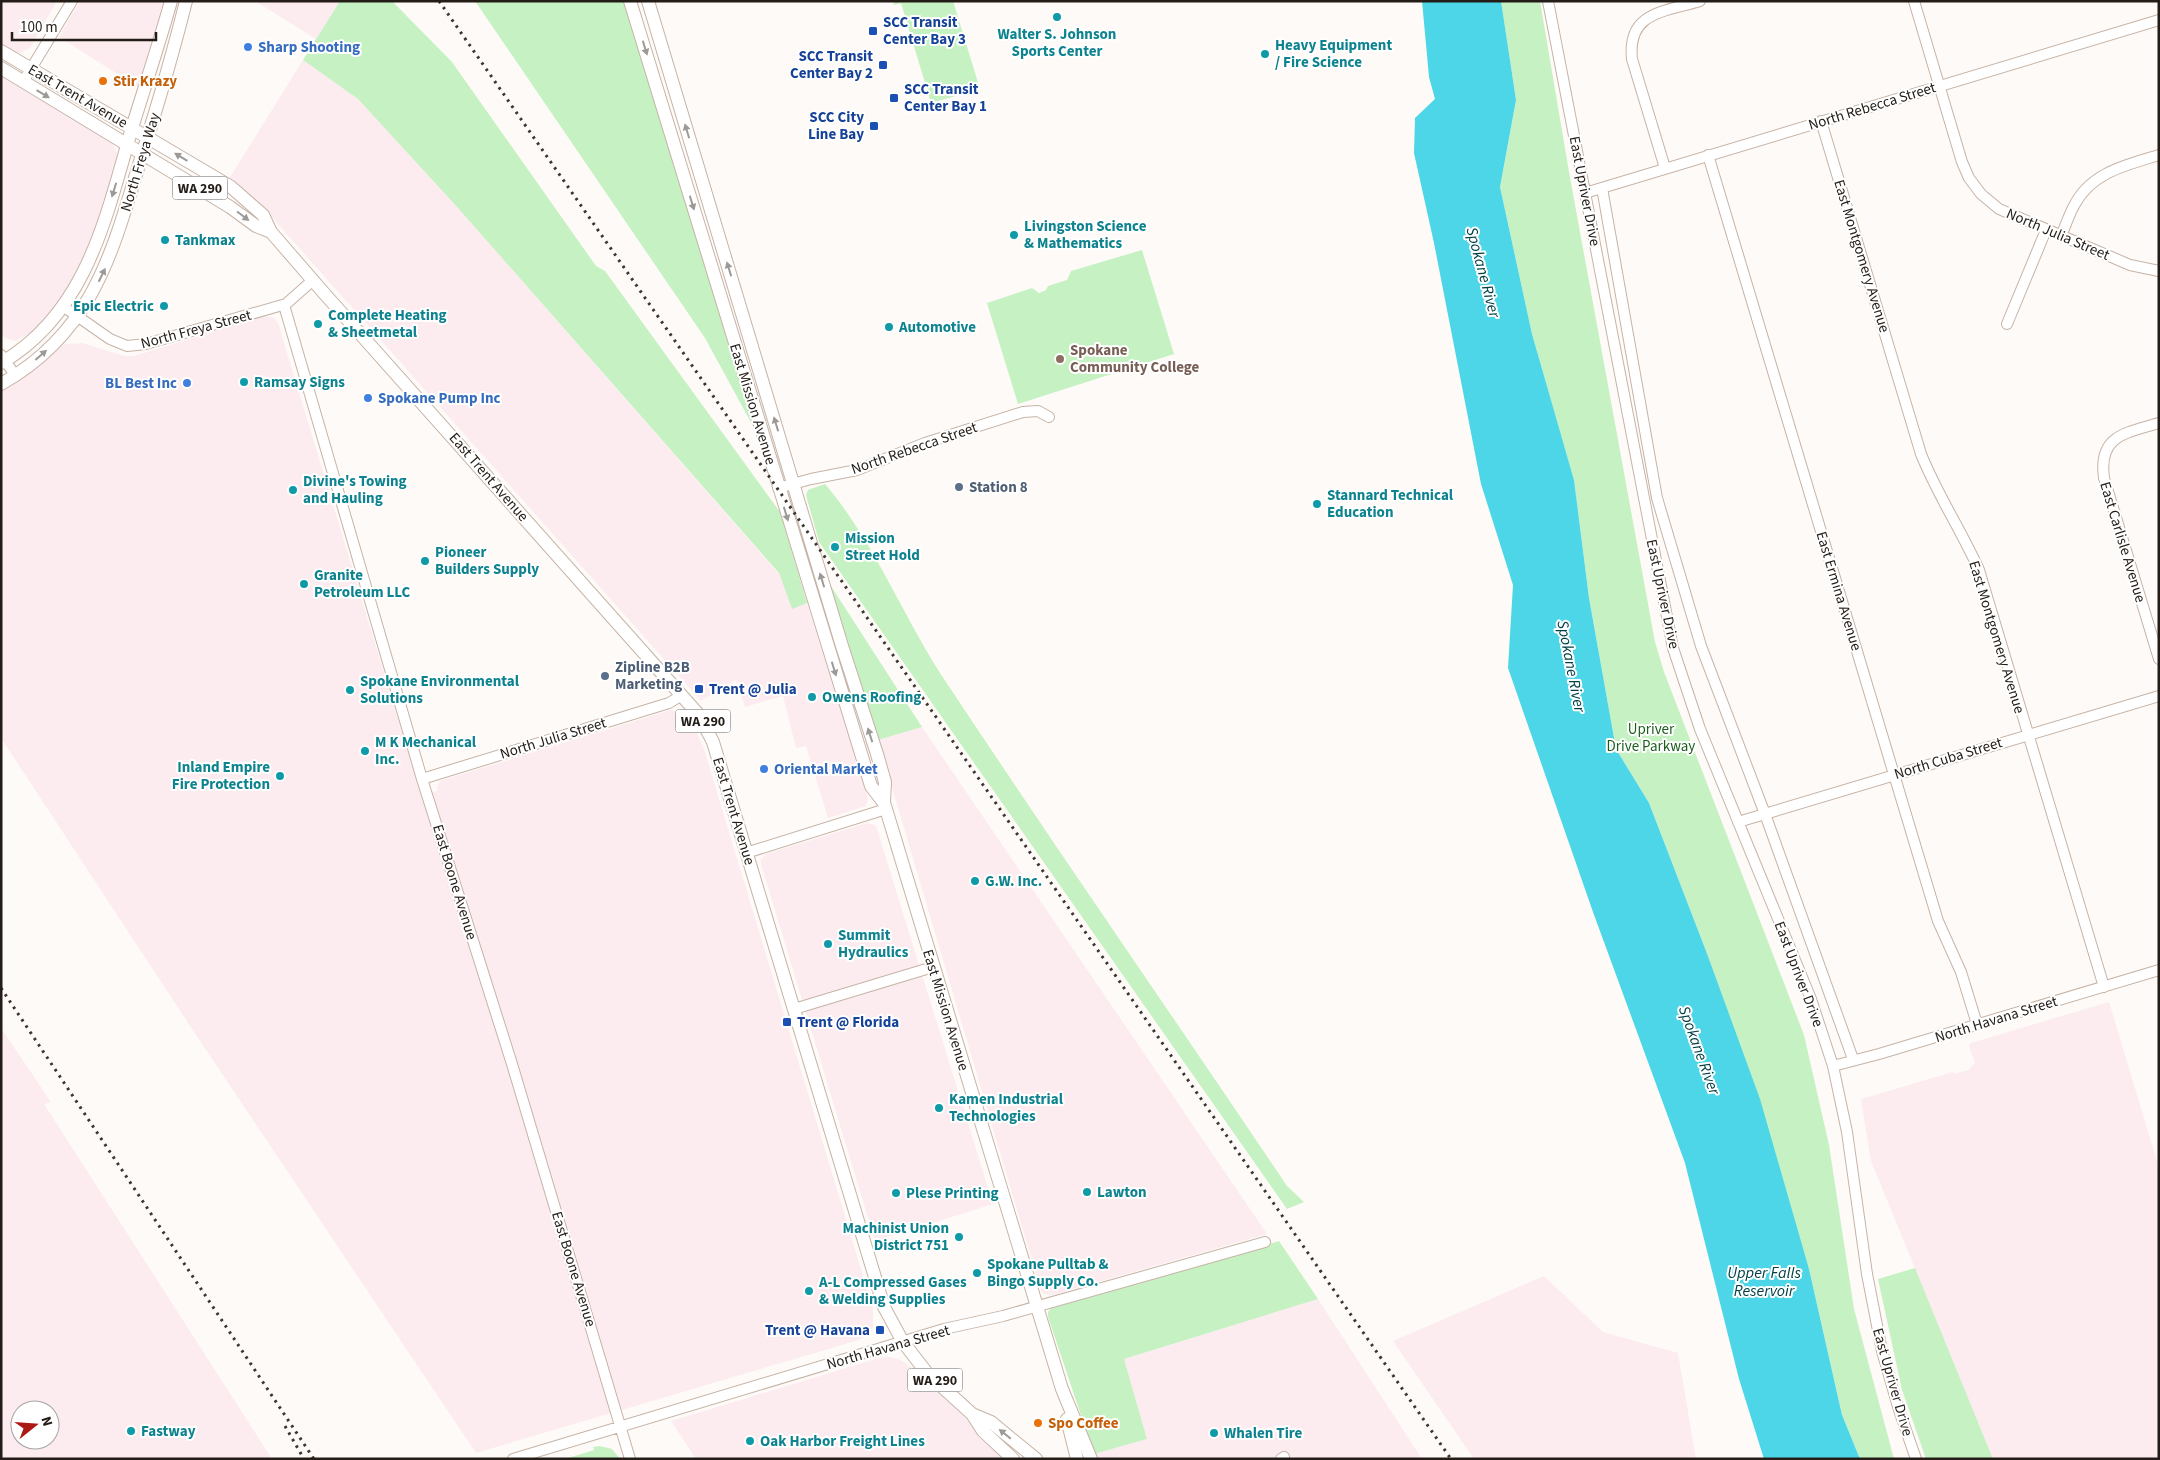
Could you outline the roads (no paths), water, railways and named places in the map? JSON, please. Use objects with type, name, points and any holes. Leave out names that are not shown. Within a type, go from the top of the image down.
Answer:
[{"type":"main road","name":"North Freya Way","points":[[64,307],[92,256],[171,1]]},
{"type":"main road","points":[[174,51],[170,48],[168,41],[177,1]]},
{"type":"main road","name":"North Freya Way","points":[[77,316],[95,289],[111,256],[174,51],[186,1]]},
{"type":"main road","name":"East Mission Avenue","points":[[630,1],[871,786],[885,806]]},
{"type":"main road","name":"East Mission Avenue","points":[[648,1],[842,646],[885,782],[885,806],[1036,1307],[1062,1389],[1090,1459]]},
{"type":"main road","name":"East Trent Avenue","points":[[1,51],[231,188],[263,215],[271,232],[312,280],[702,719],[711,736],[879,1293],[889,1319],[903,1342],[927,1373],[972,1414],[983,1431],[1013,1459]]},
{"type":"main road","name":"East Trent Avenue","points":[[1,68],[230,206],[256,226],[271,232]]},
{"type":"main road","points":[[3,360],[35,338],[64,307]]},
{"type":"main road","points":[[1,384],[51,347],[77,316]]},
{"type":"main road","name":"East Mission Avenue","points":[[1062,1389],[1077,1459]]},
{"type":"main road","name":"East Trent Avenue","points":[[972,1414],[991,1422],[1036,1459]]},
{"type":"street","points":[[23,82],[72,1]]},
{"type":"street","name":"East Upriver Drive","points":[[1548,1],[1673,648],[1700,729],[1811,999],[1833,1066],[1847,1132],[1868,1274],[1882,1351],[1899,1410],[1916,1459]]},
{"type":"street","points":[[1666,168],[1632,59],[1630,46],[1633,34],[1640,22],[1653,15],[1700,1]]},
{"type":"street","points":[[1914,1],[1939,86]]},
{"type":"street","name":"North Rebecca Street","points":[[1585,193],[2159,20]]},
{"type":"street","name":"North Julia Street","points":[[1939,86],[1962,162],[1969,178],[1981,194],[1999,209],[2046,230],[2130,265],[2159,271]]},
{"type":"street","name":"East Montgomery Avenue","points":[[1821,121],[1922,454],[1932,480],[1964,537],[1978,570],[2104,987]]},
{"type":"street","name":"East Ermina Avenue","points":[[1708,155],[1938,921],[1961,972],[1977,1024]]},
{"type":"street","points":[[2061,236],[2075,204],[2085,189],[2100,176],[2117,168],[2159,155]]},
{"type":"street","name":"East Upriver Drive","points":[[1602,188],[1658,498],[1702,646],[1853,1059]]},
{"type":"street","points":[[2007,324],[2046,230]]},
{"type":"street","name":"North Freya Street","points":[[64,307],[110,339],[127,346],[146,344],[284,304],[291,301],[312,280]]},
{"type":"street","name":"East Boone Avenue","points":[[284,304],[422,778],[512,1064],[630,1459]]},
{"type":"street","points":[[3,360],[15,375]]},
{"type":"street","name":"North Rebecca Street","points":[[778,488],[857,470],[925,443],[1023,412],[1038,411],[1048,417]]},
{"type":"street","name":"East Carlisle Avenue","points":[[2159,423],[2121,435],[2112,440],[2103,453],[2104,478],[2159,659]]},
{"type":"street","points":[[1644,500],[1658,498]]},
{"type":"street","name":"North Julia Street","points":[[422,778],[669,703],[682,695]]},
{"type":"street","name":"North Cuba Street","points":[[1738,822],[2159,696]]},
{"type":"street","points":[[746,853],[885,806]]},
{"type":"street","points":[[794,1010],[933,967]]},
{"type":"street","name":"North Havana Street","points":[[1833,1066],[2159,970]]},
{"type":"street","name":"North Havana Street","points":[[513,1459],[948,1328],[971,1325],[1266,1242]]},
{"type":"water","name":"Upper Falls Reservoir","points":[[1422,1],[1501,1],[1516,100],[1500,187],[1532,334],[1574,480],[1589,598],[1616,749],[1649,803],[1760,1099],[1809,1269],[1842,1415],[1860,1459],[1764,1459],[1739,1379],[1685,1163],[1593,912],[1508,668],[1513,585],[1481,484],[1434,243],[1414,153],[1415,118],[1435,99],[1429,77]]},
{"type":"railway","points":[[439,1],[1451,1459]]},
{"type":"railway","points":[[1,988],[314,1459]]},
{"type":"railway","points":[[285,1426],[304,1459]]},
{"type":"place","name":"Walter S. Johnson Sports Center","points":[[1057,17]]},
{"type":"place","name":"SCC Transit Center Bay 3","points":[[873,31]]},
{"type":"place","name":"Sharp Shooting","points":[[248,47]]},
{"type":"place","name":"Heavy Equipment / Fire Science","points":[[1265,54]]},
{"type":"place","name":"SCC Transit Center Bay 2","points":[[883,65]]},
{"type":"place","name":"Stir Krazy","points":[[103,81]]},
{"type":"place","name":"SCC Transit Center Bay 1","points":[[894,98]]},
{"type":"place","name":"SCC City Line Bay","points":[[874,126]]},
{"type":"place","name":"Livingston Science & Mathematics","points":[[1014,235]]},
{"type":"place","name":"Tankmax","points":[[165,240]]},
{"type":"place","name":"Epic Electric","points":[[164,306]]},
{"type":"place","name":"Complete Heating & Sheetmetal","points":[[318,324]]},
{"type":"place","name":"Automotive","points":[[889,327]]},
{"type":"place","name":"Spokane Community College","points":[[1060,359]]},
{"type":"place","name":"Ramsay Signs","points":[[244,382]]},
{"type":"place","name":"BL Best Inc","points":[[187,383]]},
{"type":"place","name":"Spokane Pump Inc","points":[[368,398]]},
{"type":"place","name":"Station 8","points":[[959,487]]},
{"type":"place","name":"Divine's Towing and Hauling","points":[[293,490]]},
{"type":"place","name":"Stannard Technical Education","points":[[1317,504]]},
{"type":"place","name":"Mission Street Hold","points":[[835,547]]},
{"type":"place","name":"Pioneer Builders Supply","points":[[425,561]]},
{"type":"place","name":"Granite Petroleum LLC","points":[[304,584]]},
{"type":"place","name":"Zipline B2B Marketing","points":[[605,676]]},
{"type":"place","name":"Trent @ Julia","points":[[699,689]]},
{"type":"place","name":"Spokane Environmental Solutions","points":[[350,690]]},
{"type":"place","name":"Owens Roofing","points":[[812,697]]},
{"type":"place","name":"M K Mechanical Inc.","points":[[365,751]]},
{"type":"place","name":"Oriental Market","points":[[764,769]]},
{"type":"place","name":"Inland Empire Fire Protection","points":[[280,776]]},
{"type":"place","name":"G.W. Inc.","points":[[975,881]]},
{"type":"place","name":"Summit Hydraulics","points":[[828,944]]},
{"type":"place","name":"Trent @ Florida","points":[[787,1022]]},
{"type":"place","name":"Kamen Industrial Technologies","points":[[939,1108]]},
{"type":"place","name":"Lawton","points":[[1087,1192]]},
{"type":"place","name":"Plese Printing","points":[[896,1193]]},
{"type":"place","name":"Machinist Union District 751","points":[[959,1237]]},
{"type":"place","name":"Spokane Pulltab & Bingo Supply Co.","points":[[977,1273]]},
{"type":"place","name":"A-L Compressed Gases & Welding Supplies","points":[[809,1291]]},
{"type":"place","name":"Trent @ Havana","points":[[880,1330]]},
{"type":"place","name":"Spo Coffee","points":[[1038,1423]]},
{"type":"place","name":"Fastway","points":[[131,1431]]},
{"type":"place","name":"Whalen Tire","points":[[1214,1433]]},
{"type":"place","name":"Oak Harbor Freight Lines","points":[[750,1441]]},
{"type":"water label","name":"Spokane River","points":[[1484,272]]},
{"type":"water label","name":"Spokane River","points":[[1572,666]]},
{"type":"water label","name":"Spokane River","points":[[1700,1050]]},
{"type":"park label","name":"Upriver Drive Parkway","points":[[1651,738]]}]
